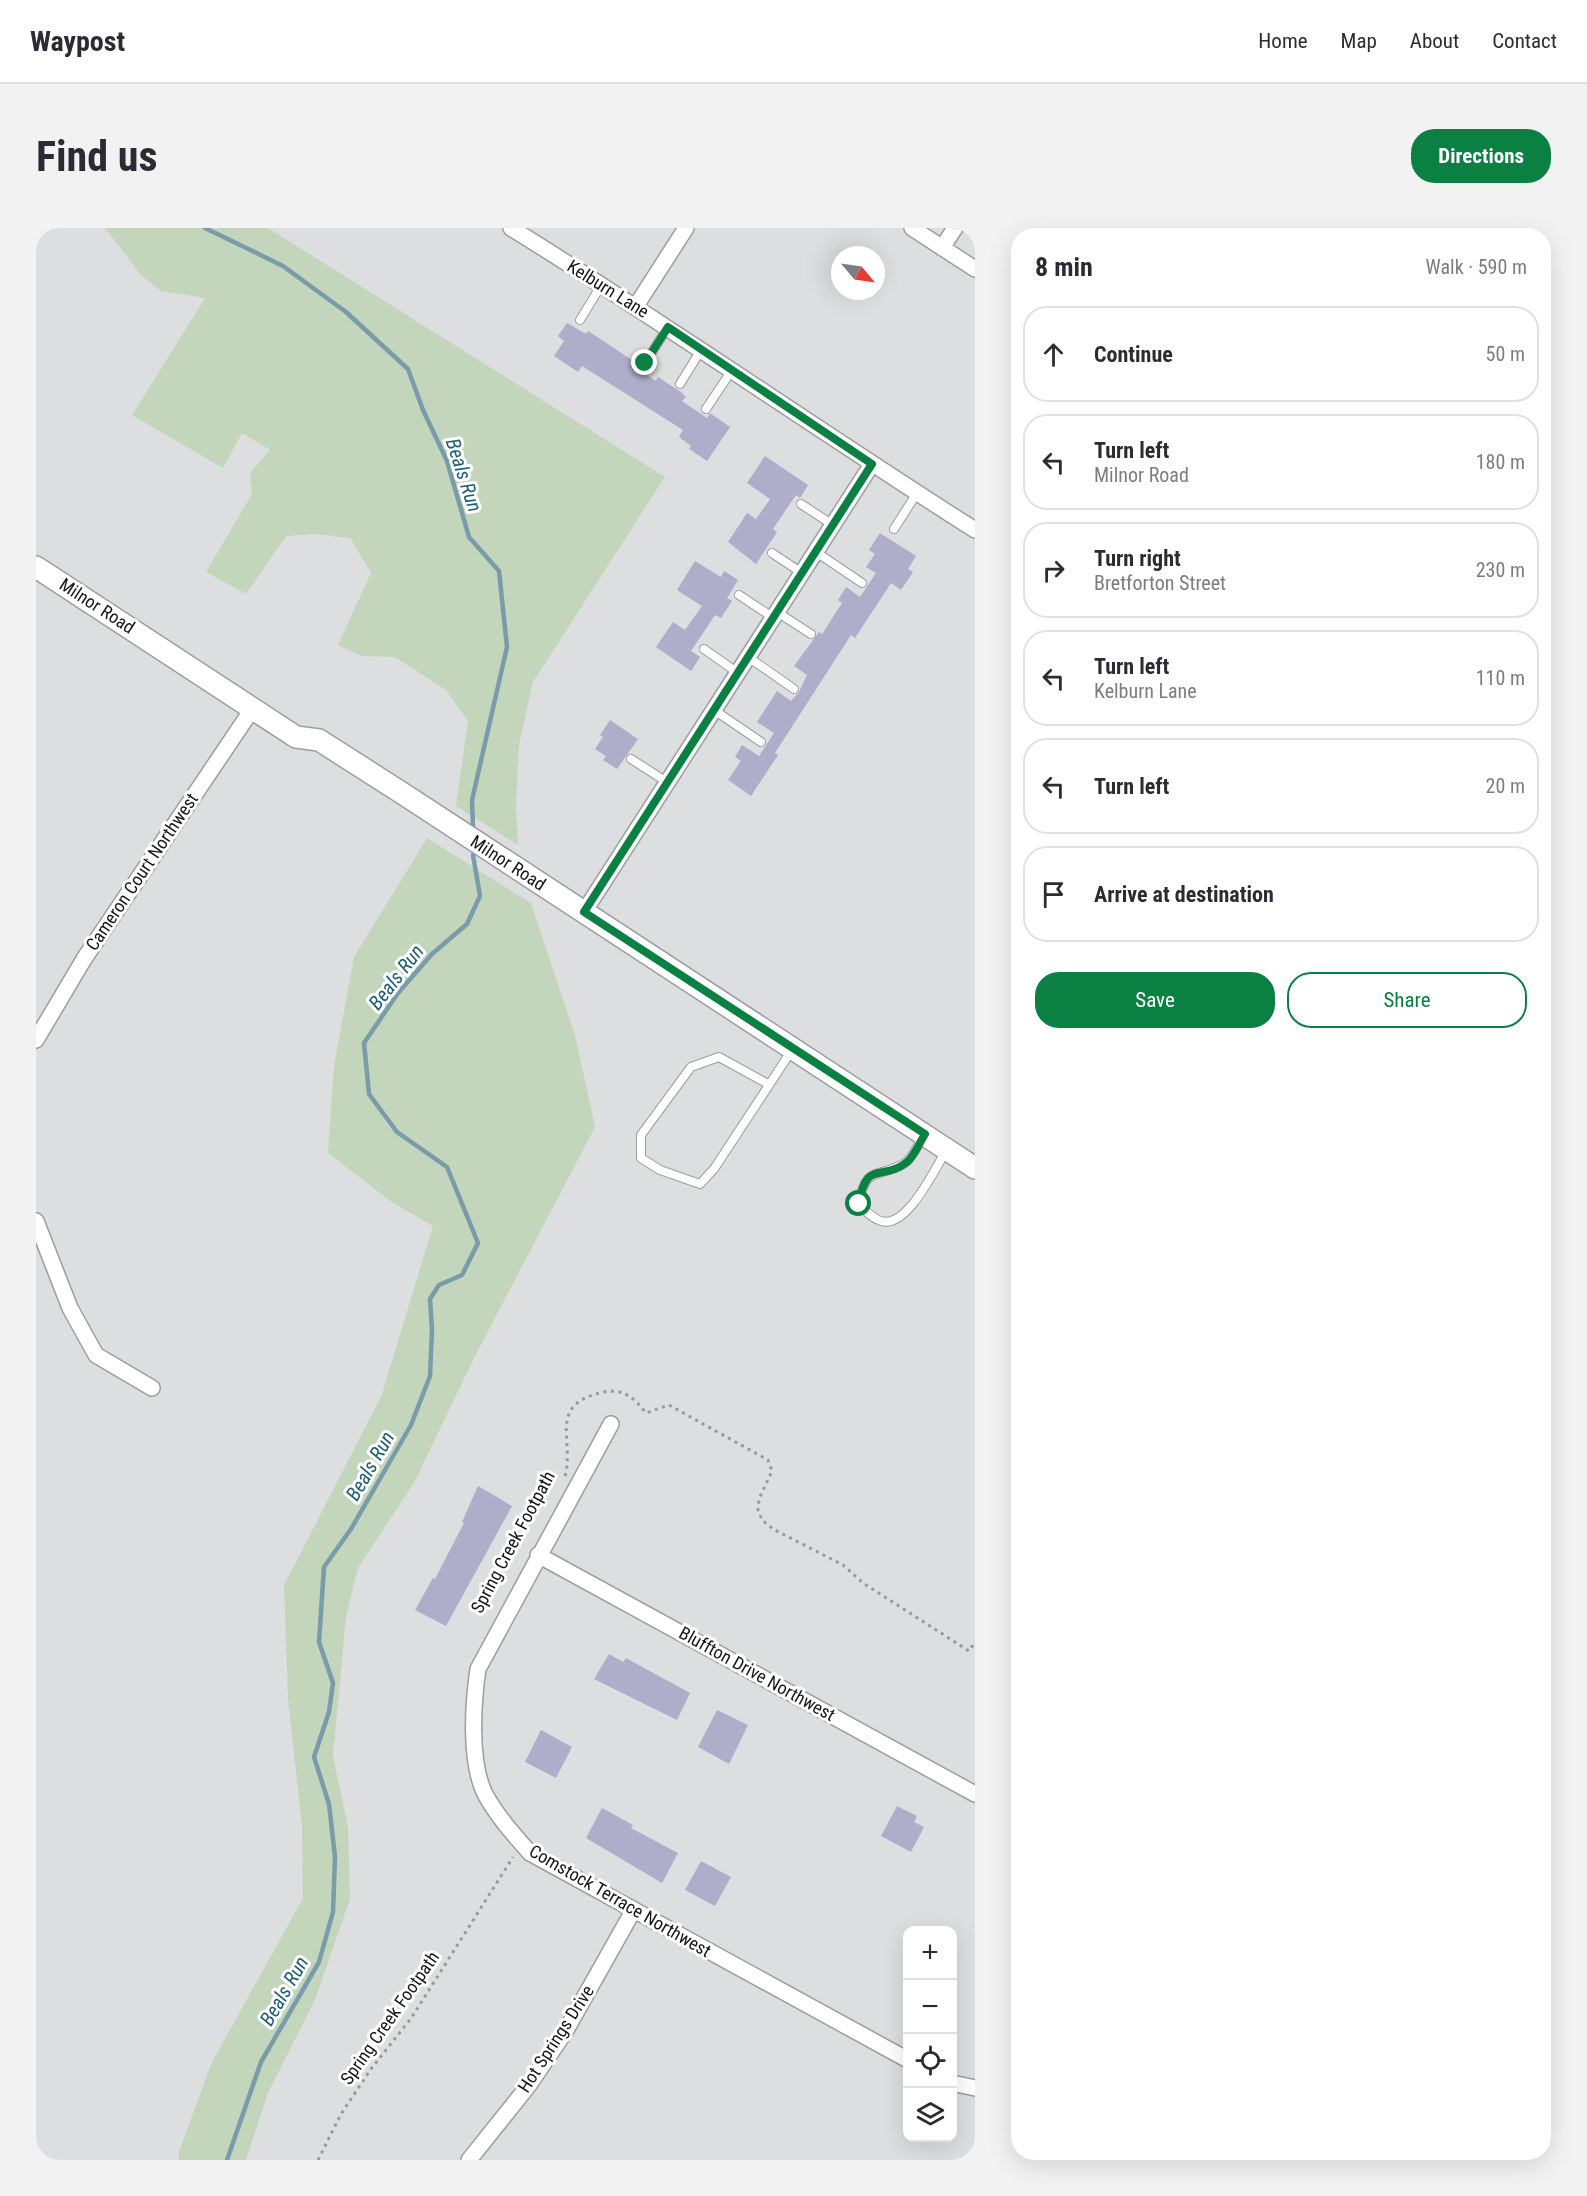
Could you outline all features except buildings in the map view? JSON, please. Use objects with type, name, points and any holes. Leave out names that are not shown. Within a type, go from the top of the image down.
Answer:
[{"type":"main road","name":"Milnor Road","points":[[36,567],[296,736],[319,740],[327,745],[975,1168]]},
{"type":"street","name":"Kelburn Lane","points":[[511,228],[636,306],[975,530]]},
{"type":"street","points":[[636,306],[686,228]]},
{"type":"street","points":[[912,228],[975,269]]},
{"type":"street","points":[[942,248],[955,228]]},
{"type":"street","points":[[584,912],[872,464]]},
{"type":"street","name":"Cameron Court Northwest","points":[[36,1040],[84,958],[253,708]]},
{"type":"street","points":[[36,1221],[70,1308],[96,1355],[152,1388]]},
{"type":"street","name":"Comstock Terrace Northwest","points":[[611,1424],[478,1669],[472,1707],[475,1750],[484,1792],[507,1828],[530,1853],[903,2057]]},
{"type":"street","name":"Bluffton Drive Northwest","points":[[538,1555],[975,1794]]},
{"type":"street","name":"Hot Springs Drive","points":[[469,2160],[529,2085],[565,2032],[633,1911]]},
{"type":"street","points":[[957,2084],[975,2088]]},
{"type":"lane","points":[[580,320],[602,284]]},
{"type":"lane","points":[[645,363],[668,327]]},
{"type":"lane","points":[[680,384],[702,350]]},
{"type":"lane","points":[[706,409],[732,370]]},
{"type":"lane","points":[[894,529],[916,493]]},
{"type":"lane","points":[[801,504],[833,525]]},
{"type":"lane","points":[[816,552],[862,583]]},
{"type":"lane","points":[[772,554],[802,573]]},
{"type":"lane","points":[[739,595],[811,634]]},
{"type":"lane","points":[[704,649],[738,673]]},
{"type":"lane","points":[[748,657],[794,689]]},
{"type":"lane","points":[[714,710],[761,742]]},
{"type":"lane","points":[[631,759],[667,782]]},
{"type":"lane","points":[[768,1084],[719,1057],[691,1067],[641,1135],[641,1158],[660,1170],[700,1184],[714,1169],[793,1049]]},
{"type":"lane","points":[[925,1134],[907,1162],[869,1176],[862,1185],[859,1204],[870,1216],[882,1222],[898,1220],[911,1208],[947,1149]]},
{"type":"path","name":"Spring Creek Footpath","points":[[564,1479],[568,1465],[564,1434],[568,1415],[579,1401],[592,1394],[614,1390],[632,1396],[646,1413],[669,1405],[768,1460],[772,1471],[759,1499],[758,1510],[762,1520],[773,1529],[843,1565],[863,1583],[969,1651],[975,1642]]},
{"type":"path","name":"Spring Creek Footpath","points":[[318,2160],[341,2114],[371,2069],[412,2017],[513,1858],[507,1849]]},
{"type":"green space","points":[[105,228],[268,228],[665,477],[533,682],[519,744],[516,806],[518,845],[456,806],[468,721],[446,690],[395,657],[362,656],[338,645],[371,573],[350,538],[314,534],[286,536],[246,594],[206,572],[252,494],[250,473],[270,450],[242,433],[223,468],[132,415],[205,298],[161,291],[140,274]]},
{"type":"green space","points":[[427,838],[531,903],[575,1035],[595,1127],[474,1358],[415,1481],[358,1568],[346,1617],[333,1756],[348,1827],[350,1899],[315,2000],[268,2093],[246,2160],[179,2160],[179,2152],[211,2064],[303,1898],[302,1826],[288,1699],[284,1585],[381,1397],[433,1226],[393,1203],[328,1153],[334,1066],[354,957]]},
{"type":"waterway","name":"Beals Run","points":[[205,228],[283,266],[346,312],[408,369],[423,410],[447,461],[469,537],[499,571],[507,647],[472,800],[473,828]]},
{"type":"waterway","name":"Beals Run","points":[[227,2160],[261,2062],[319,1962],[333,1912],[335,1857],[329,1804],[314,1757],[329,1712],[333,1683],[319,1642],[324,1567],[351,1529],[411,1425],[430,1376],[432,1329],[430,1299],[439,1285],[462,1275],[478,1243],[447,1167],[397,1132],[369,1094],[364,1043],[398,993],[432,954],[467,924],[480,896],[473,855]]},
{"type":"route","points":[[645,363],[668,327],[872,464],[584,912],[682,978],[925,1134],[907,1162],[869,1176],[862,1185],[859,1204]]}]
